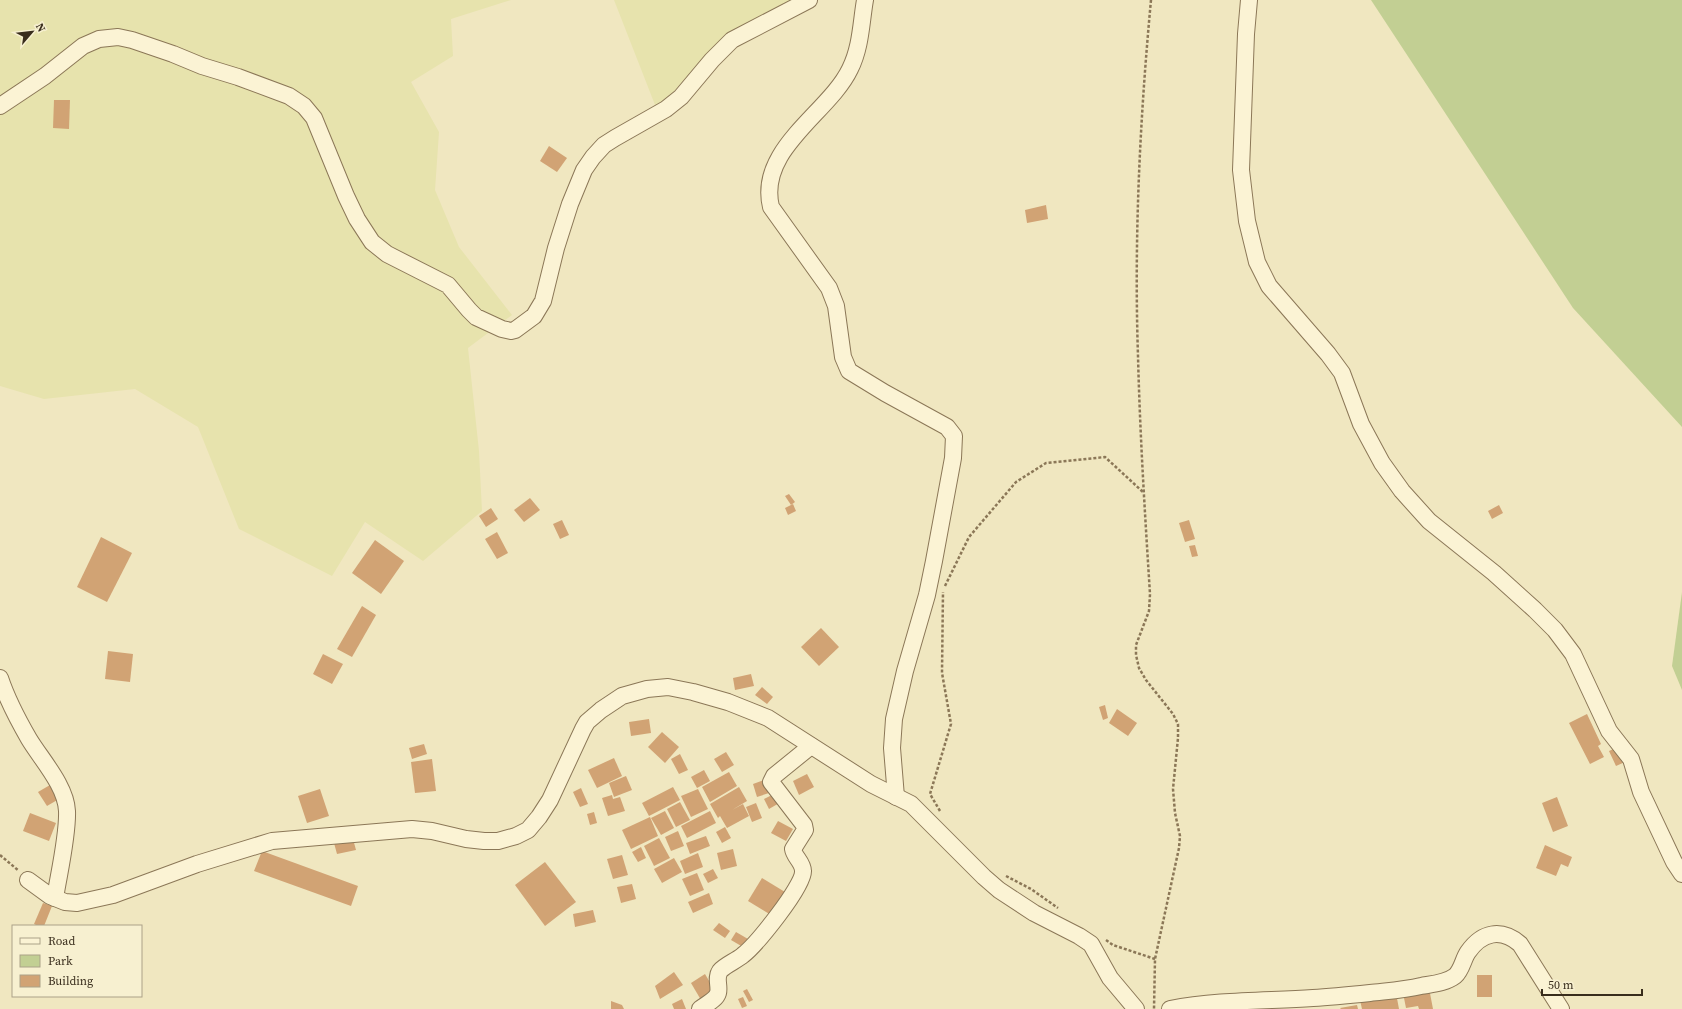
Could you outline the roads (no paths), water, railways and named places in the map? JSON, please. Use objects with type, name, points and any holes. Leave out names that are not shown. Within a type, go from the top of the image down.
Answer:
[{"type":"street","points":[[0,106],[45,76],[83,46],[99,39],[118,37],[174,54],[202,66],[238,77],[289,96],[304,106],[314,118],[346,196],[357,219],[372,242],[387,254],[448,285],[476,317],[502,329],[511,331],[515,330],[534,316],[543,301],[556,248],[570,204],[581,175],[593,157],[604,145],[666,110],[682,97],[712,60],[732,40],[809,0]]},
{"type":"street","points":[[865,0],[862,27],[856,54],[850,69],[832,94],[782,152],[774,168],[769,188],[771,207],[820,273],[831,293],[838,315],[843,357],[849,371],[885,393],[947,427],[954,436],[952,458],[927,595],[905,671],[894,719],[892,748],[896,797]]},
{"type":"street","points":[[1249,0],[1246,34],[1241,170],[1247,220],[1257,262],[1269,286],[1328,354],[1342,373],[1361,424],[1382,463],[1402,491],[1429,520],[1494,572],[1535,610],[1554,630],[1573,654],[1609,731],[1631,759],[1641,792],[1674,862],[1682,874]]},
{"type":"street","points":[[0,678],[16,715],[62,790],[66,802],[67,811],[65,835],[54,898]]},
{"type":"street","points":[[28,880],[43,892],[54,898],[65,902],[77,903],[98,899],[240,849],[278,840],[350,836],[391,830],[412,829],[432,831],[484,842],[498,841],[516,836],[528,830],[550,800],[587,722],[616,698],[647,689],[668,687],[693,692],[728,702],[768,718],[811,746],[828,755],[871,784],[911,804],[984,878],[1015,902],[1085,939],[1091,944],[1110,978],[1136,1009]]},
{"type":"street","points":[[700,1009],[714,999],[718,992],[718,974],[755,944],[777,918],[804,873],[793,849],[805,830],[804,825],[772,782],[774,776],[811,746]]},
{"type":"street","points":[[1170,1009],[1200,1003],[1313,998],[1410,989],[1441,982],[1450,979],[1457,974],[1468,952],[1479,940],[1490,934],[1500,934],[1512,937],[1520,944],[1561,1009]]}]
